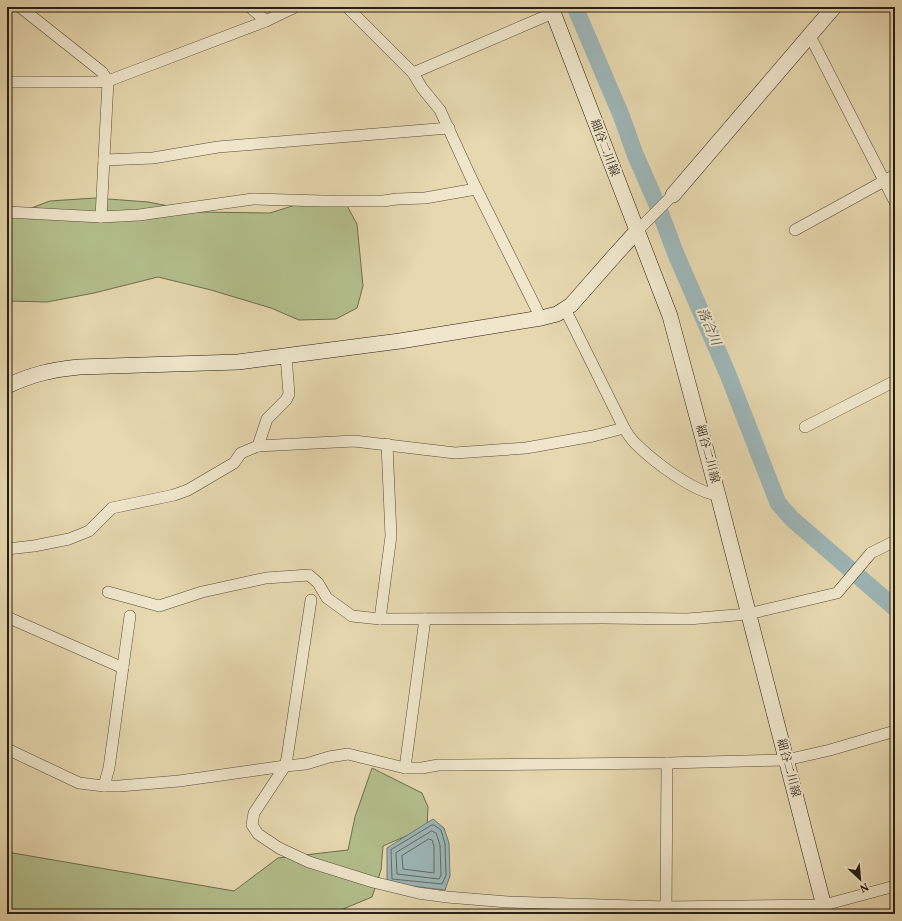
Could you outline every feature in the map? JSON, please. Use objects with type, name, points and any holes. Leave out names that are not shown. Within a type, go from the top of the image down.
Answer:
[{"type":"main road","points":[[673,195],[834,7]]},
{"type":"main road","name":"細谷二川線","points":[[552,10],[640,228],[670,316],[825,909]]},
{"type":"main road","points":[[7,386],[28,376],[52,370],[238,362],[400,341],[541,318],[557,314],[571,305],[640,228]]},
{"type":"street","points":[[20,7],[102,72],[108,81],[101,217]]},
{"type":"street","points":[[250,7],[266,21]]},
{"type":"street","points":[[7,82],[108,81],[266,21],[296,7]]},
{"type":"street","points":[[347,7],[413,73],[422,88],[440,110],[476,189],[541,318]]},
{"type":"street","points":[[413,73],[552,10]]},
{"type":"street","points":[[810,36],[895,202]]},
{"type":"street","points":[[104,160],[153,158],[218,147],[449,128]]},
{"type":"street","points":[[795,230],[895,175]]},
{"type":"street","points":[[7,212],[101,217],[139,215],[253,199],[323,202],[383,201],[425,198],[476,189]]},
{"type":"street","points":[[640,228],[673,195]]},
{"type":"street","points":[[565,309],[624,428],[634,442],[663,466],[708,494],[718,495]]},
{"type":"street","points":[[258,446],[267,419],[286,400],[289,394],[286,356]]},
{"type":"street","points":[[805,427],[895,382]]},
{"type":"street","points":[[7,548],[34,546],[69,540],[89,531],[112,508],[188,490],[234,463],[241,453],[258,446],[354,441],[455,453],[526,448],[593,436],[624,428]]},
{"type":"street","points":[[380,619],[391,536],[386,444]]},
{"type":"street","points":[[108,592],[159,606],[202,592],[266,578],[309,575],[318,583],[327,598],[352,616],[380,619],[688,619],[748,614],[837,593],[871,553],[895,541]]},
{"type":"street","points":[[311,600],[289,751],[285,766],[254,813],[252,825],[258,834],[279,848],[309,862],[373,882],[425,894],[508,902],[666,910],[825,909],[895,886]]},
{"type":"street","points":[[104,786],[109,768],[130,616]]},
{"type":"street","points":[[7,617],[123,668]]},
{"type":"street","points":[[405,768],[425,619]]},
{"type":"street","points":[[7,749],[80,783],[119,786],[179,781],[306,764],[329,757],[348,754],[405,768],[422,768],[438,765],[667,763],[786,760],[830,750],[895,731]]},
{"type":"street","points":[[666,910],[667,763]]},
{"type":"green space","points":[[95,198],[148,202],[200,212],[270,213],[311,200],[345,202],[357,224],[363,286],[357,308],[336,319],[299,320],[271,308],[211,290],[158,277],[94,293],[47,302],[7,301],[7,219],[18,213],[50,201]]},
{"type":"green space","points":[[372,768],[422,793],[428,807],[427,827],[383,846],[381,870],[372,897],[331,914],[7,914],[7,852],[234,891],[278,858],[348,850],[355,817]]},
{"type":"water","points":[[433,819],[444,828],[449,843],[450,876],[445,890],[387,883],[387,848]]},
{"type":"waterway","name":"落合川","points":[[575,7],[621,115],[635,154],[659,209],[675,252],[727,372],[778,503],[791,518],[895,608]]}]
